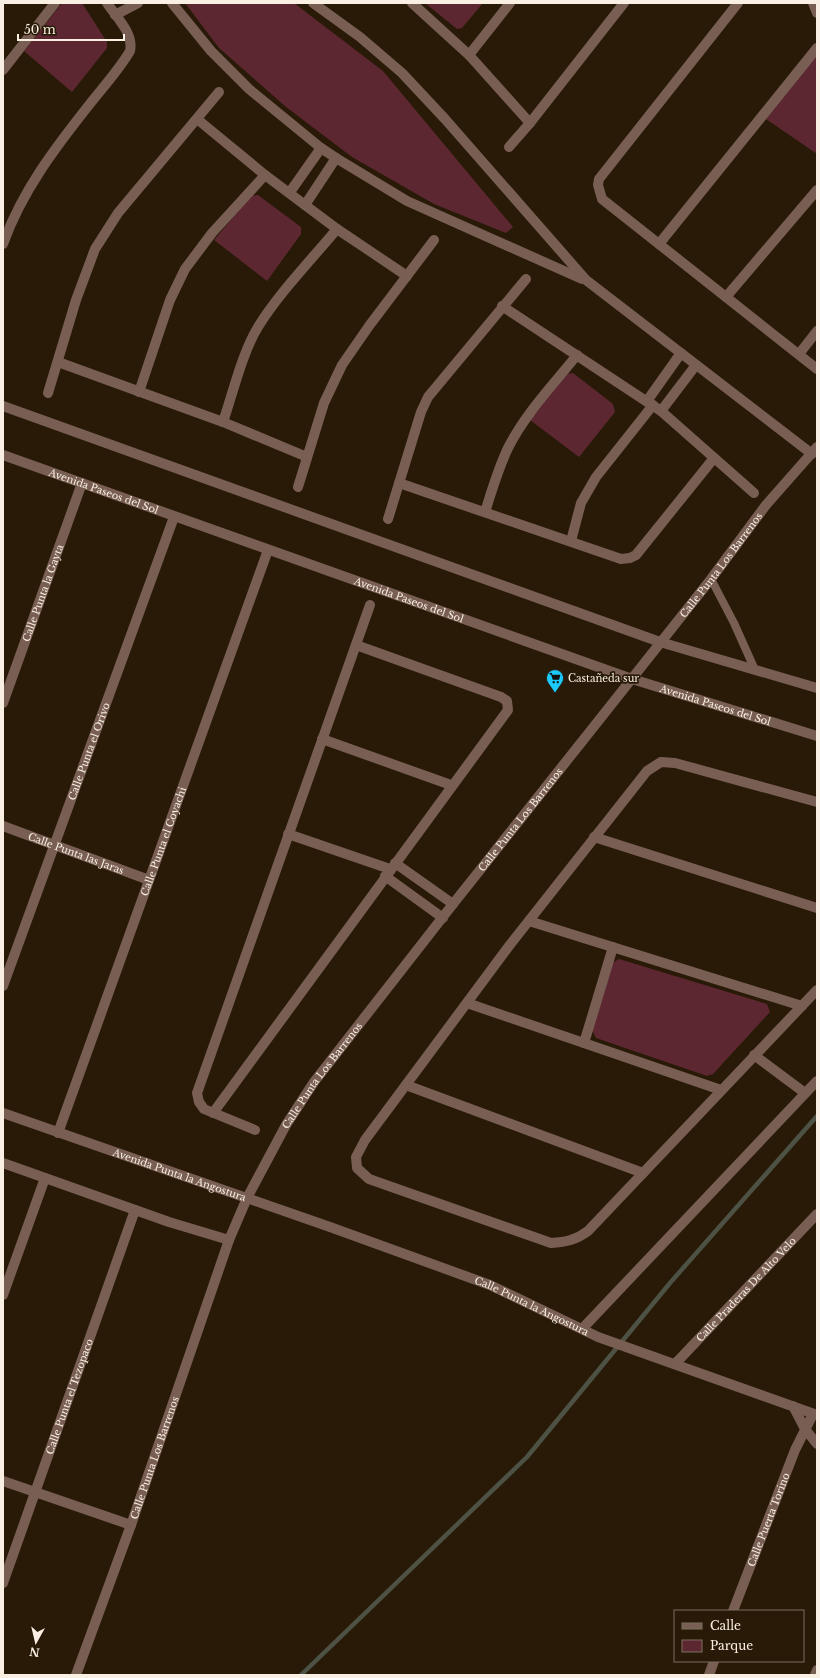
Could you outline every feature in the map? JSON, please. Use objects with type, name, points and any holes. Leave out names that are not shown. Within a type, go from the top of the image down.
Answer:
[{"type":"street","points":[[3,70],[55,3]]},
{"type":"street","points":[[3,244],[10,222],[24,194],[61,140],[130,51],[131,44],[128,33],[107,3]]},
{"type":"street","points":[[115,15],[138,3]]},
{"type":"street","points":[[172,3],[211,51],[249,89],[321,148],[408,201],[586,280]]},
{"type":"street","points":[[313,3],[360,37],[402,73],[445,119],[586,280],[696,365],[814,450]]},
{"type":"street","points":[[412,3],[468,55],[530,123]]},
{"type":"street","points":[[468,55],[510,3]]},
{"type":"street","points":[[509,147],[530,123],[624,3]]},
{"type":"street","points":[[738,3],[599,179],[598,185],[602,199],[817,369]]},
{"type":"street","points":[[813,3],[817,13]]},
{"type":"street","points":[[659,244],[817,48]]},
{"type":"street","points":[[48,393],[76,300],[95,249],[118,213],[219,92]]},
{"type":"street","points":[[197,119],[265,175],[290,192],[337,229],[407,276]]},
{"type":"street","points":[[290,192],[321,148]]},
{"type":"street","points":[[305,205],[336,158]]},
{"type":"street","points":[[139,392],[170,300],[185,269],[212,233],[265,175]]},
{"type":"street","points":[[726,297],[817,190]]},
{"type":"street","points":[[223,422],[248,347],[258,328],[274,305],[337,229]]},
{"type":"street","points":[[298,487],[324,403],[342,365],[434,240]]},
{"type":"street","points":[[388,518],[421,412],[428,397],[502,306],[526,279]]},
{"type":"street","points":[[502,306],[653,406],[754,493]]},
{"type":"street","points":[[799,354],[817,331]]},
{"type":"street","points":[[653,406],[681,353]]},
{"type":"street","points":[[485,512],[497,473],[508,448],[523,423],[577,355]]},
{"type":"street","points":[[58,362],[223,422],[307,457]]},
{"type":"street","points":[[571,541],[581,503],[596,477],[653,406],[696,365]]},
{"type":"street","points":[[3,406],[660,642],[817,688]]},
{"type":"street","name":"Calle Punta Los Barrenos","points":[[247,1198],[286,1125],[314,1082],[711,579],[766,505],[814,450]]},
{"type":"street","name":"Avenida Paseos del Sol","points":[[3,455],[632,679],[817,736]]},
{"type":"street","points":[[399,483],[621,559],[630,558],[636,555],[714,458]]},
{"type":"street","name":"Calle Punta la Gayta","points":[[3,703],[82,483]]},
{"type":"street","name":"Calle Punta el Orivo","points":[[3,986],[174,517]]},
{"type":"street","name":"Calle Punta el Coyachi","points":[[58,1133],[268,550]]},
{"type":"street","points":[[255,1130],[204,1109],[199,1102],[197,1093],[370,605]]},
{"type":"street","points":[[213,1113],[451,785],[508,710],[507,701],[501,697],[356,645]]},
{"type":"street","points":[[322,739],[451,785]]},
{"type":"street","points":[[817,802],[675,763],[661,762],[647,771],[529,921],[365,1140],[356,1157],[357,1168],[369,1179],[551,1243],[565,1242],[578,1238],[588,1231],[817,990]]},
{"type":"street","name":"Calle Punta las Jaras","points":[[3,826],[149,880]]},
{"type":"street","points":[[288,834],[390,869],[453,904]]},
{"type":"street","points":[[594,837],[817,908]]},
{"type":"street","points":[[390,869],[443,918]]},
{"type":"street","points":[[529,921],[802,1006]]},
{"type":"street","points":[[584,1043],[613,947]]},
{"type":"street","points":[[467,1003],[721,1090]]},
{"type":"street","points":[[754,1055],[805,1093]]},
{"type":"street","points":[[582,1328],[817,1080]]},
{"type":"street","points":[[406,1085],[643,1173]]},
{"type":"street","name":"Avenida Punta la Angostura","points":[[3,1113],[247,1198],[229,1240]]},
{"type":"street","points":[[3,1163],[169,1222],[229,1240]]},
{"type":"street","points":[[3,1295],[45,1178]]},
{"type":"street","name":"Calle Punta la Angostura","points":[[247,1198],[490,1285],[598,1336],[655,1358],[815,1414]]},
{"type":"street","name":"Calle Punta el Tezopaco","points":[[3,1583],[135,1210]]},
{"type":"street","name":"Calle Praderas De Alto Velo","points":[[675,1364],[817,1214]]},
{"type":"street","name":"Calle Punta Los Barrenos","points":[[76,1675],[131,1525],[229,1240]]},
{"type":"street","points":[[793,1406],[805,1429],[816,1444]]},
{"type":"street","name":"Calle Puerta Torino","points":[[733,1610],[795,1450],[805,1429],[815,1414]]},
{"type":"street","points":[[3,1481],[131,1525]]},
{"type":"street","points":[[709,1675],[714,1662]]},
{"type":"street","points":[[815,1675],[817,1670]]},
{"type":"lane","points":[[711,579],[734,623],[755,670]]},
{"type":"green space","points":[[62,3],[82,3],[107,42],[107,48],[72,92],[24,51]]},
{"type":"green space","points":[[185,3],[294,3],[383,71],[513,227],[506,233],[434,204],[352,157],[286,107],[219,48]]},
{"type":"green space","points":[[425,3],[483,3],[462,28],[457,29]]},
{"type":"green space","points":[[815,57],[817,57],[817,154],[766,119]]},
{"type":"green space","points":[[258,195],[301,227],[301,234],[267,281],[214,240],[251,196]]},
{"type":"green space","points":[[573,373],[613,404],[615,412],[579,457],[530,420],[566,374]]},
{"type":"green space","points":[[619,959],[767,1004],[770,1012],[713,1074],[707,1076],[596,1038],[592,1030],[612,963]]},
{"type":"waterway","points":[[301,1675],[527,1457],[670,1283],[817,1116]]},
{"type":"place","name":"Castañeda sur","points":[[555,693]]}]
